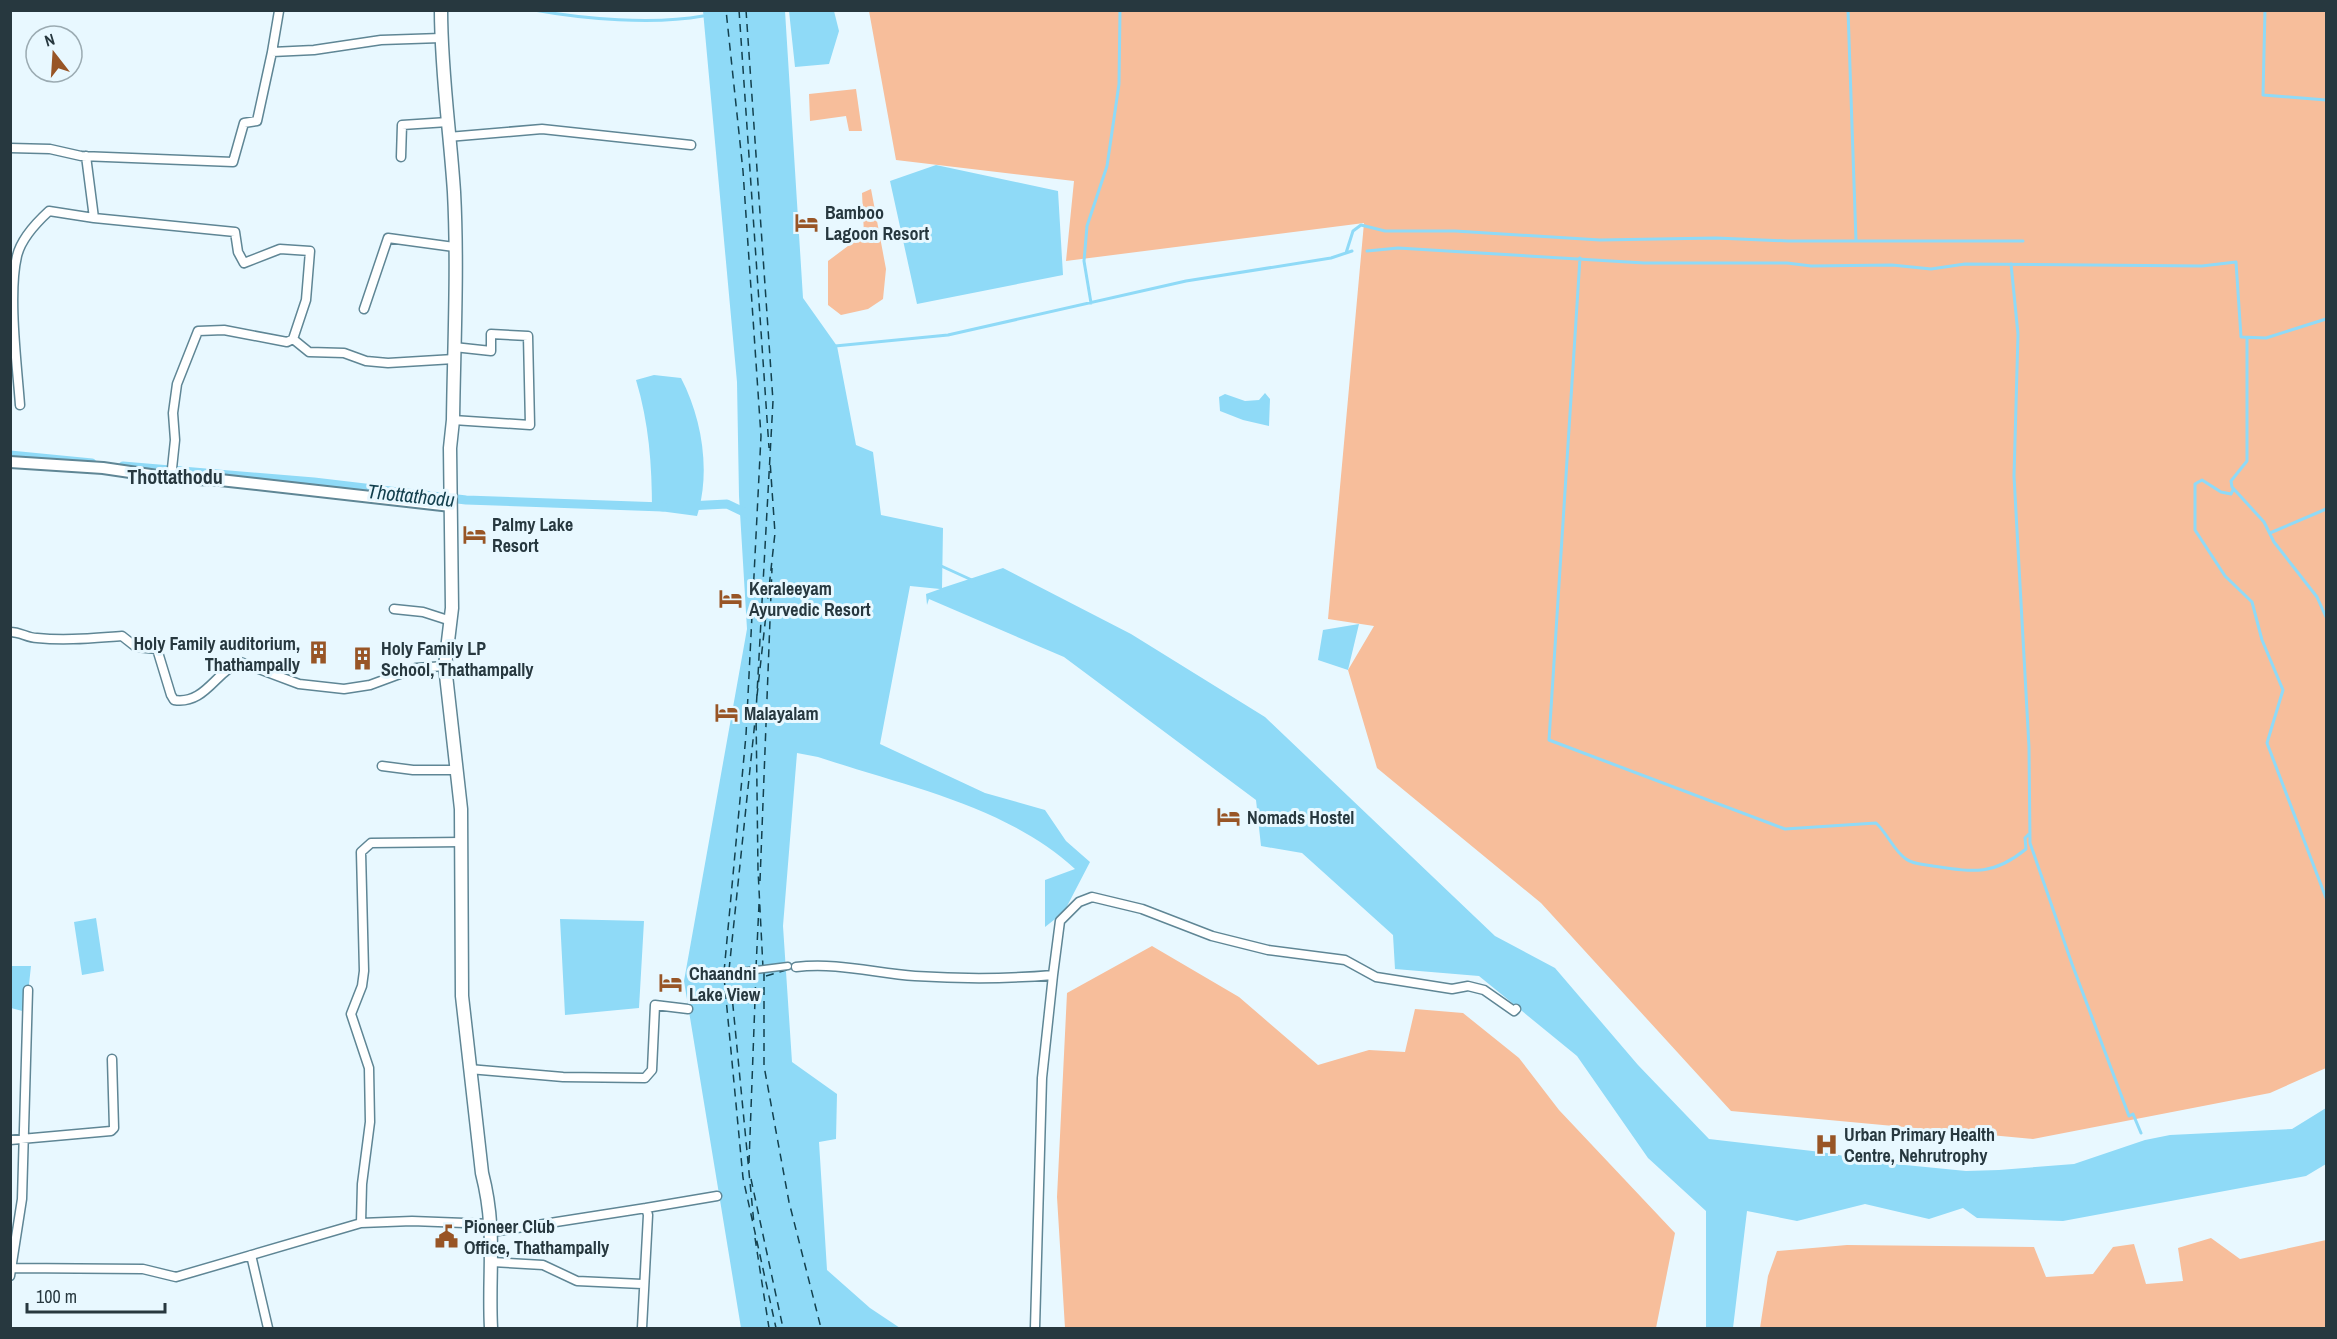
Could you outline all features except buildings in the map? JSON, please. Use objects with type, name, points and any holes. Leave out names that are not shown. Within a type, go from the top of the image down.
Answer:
[{"type":"main road","points":[[441,10],[441,38],[454,192],[453,420],[450,448],[451,621],[445,666],[462,842],[462,996],[482,1173],[492,1228],[490,1329]]},
{"type":"street","points":[[10,148],[50,149],[86,156],[233,162],[244,123],[257,121],[279,11]]},
{"type":"street","points":[[272,52],[314,50],[381,40],[441,38]]},
{"type":"street","points":[[401,157],[402,125],[448,122]]},
{"type":"street","points":[[448,136],[542,129],[691,145]]},
{"type":"street","points":[[86,156],[94,218]]},
{"type":"street","points":[[20,405],[14,291],[17,254],[36,222],[49,211],[94,218],[235,232],[238,252],[244,263],[280,249],[310,250],[306,300],[293,339],[287,342],[224,330],[198,332],[177,384],[173,413],[175,440],[172,474]]},
{"type":"street","points":[[364,309],[388,238],[454,247]]},
{"type":"street","points":[[293,339],[309,352],[344,354],[366,361],[388,363],[454,353],[491,351],[491,334],[528,336],[530,425],[453,420]]},
{"type":"street","points":[[10,462],[172,474],[451,501]]},
{"type":"street","points":[[394,609],[423,612],[451,621]]},
{"type":"street","points":[[10,632],[20,632],[31,638],[69,641],[122,636],[136,647],[157,649],[171,695],[174,700],[180,701],[209,689],[240,662],[299,684],[344,689],[370,685],[416,668],[445,666]]},
{"type":"street","points":[[382,766],[413,770],[456,770]]},
{"type":"street","points":[[361,1223],[362,1184],[370,1122],[369,1068],[351,1014],[362,986],[364,971],[361,852],[371,843],[462,842]]},
{"type":"street","points":[[1035,1329],[1041,1089],[1060,921],[1079,902],[1092,897],[1142,909],[1212,936],[1268,950],[1345,960],[1376,977],[1452,990],[1468,986],[1484,990],[1514,1011],[1516,1009]]},
{"type":"street","points":[[700,977],[792,966],[836,965],[863,972],[1001,979],[1053,975]]},
{"type":"street","points":[[28,990],[21,1209],[12,1272],[143,1269],[176,1277],[361,1223],[412,1221],[492,1228],[646,1208],[717,1196]]},
{"type":"street","points":[[469,1069],[563,1077],[645,1078],[652,1070],[655,1005],[688,1009]]},
{"type":"street","points":[[10,1140],[111,1131],[114,1128],[112,1059]]},
{"type":"street","points":[[642,1329],[642,1284],[648,1215],[646,1208]]},
{"type":"street","points":[[251,1255],[268,1329]]},
{"type":"street","points":[[492,1262],[543,1266],[577,1281],[642,1284]]},
{"type":"shaded area","points":[[869,11],[2326,11],[2326,1068],[2270,1093],[2033,1139],[1731,1111],[1541,903],[1377,768],[1348,670],[1374,626],[1328,619],[1364,223],[1066,261],[1074,181],[896,160]]},
{"type":"shaded area","points":[[856,89],[862,131],[849,131],[846,116],[810,121],[809,94]]},
{"type":"shaded area","points":[[871,189],[886,269],[883,299],[868,309],[841,315],[828,305],[828,261],[864,234],[862,193]]},
{"type":"shaded area","points":[[1152,946],[1239,997],[1318,1065],[1369,1050],[1405,1052],[1415,1009],[1463,1013],[1519,1058],[1559,1110],[1675,1233],[1656,1328],[1065,1328],[1057,1197],[1067,993]]},
{"type":"shaded area","points":[[2211,1238],[2240,1259],[2326,1240],[2326,1328],[1760,1328],[1768,1276],[1777,1251],[1847,1245],[2034,1247],[2046,1277],[2093,1274],[2113,1247],[2134,1244],[2146,1284],[2183,1281],[2178,1248]]},
{"type":"water","points":[[703,11],[785,11],[803,298],[837,346],[856,445],[873,452],[881,515],[943,528],[942,588],[1003,568],[1131,634],[1265,717],[1495,936],[1555,968],[1638,1065],[1709,1139],[1821,1152],[1885,1163],[1966,1171],[1999,1170],[2074,1164],[2145,1140],[2170,1135],[2292,1129],[2326,1108],[2326,1164],[2306,1176],[2063,1221],[1977,1218],[1963,1208],[1929,1219],[1865,1204],[1797,1221],[1747,1211],[1733,1328],[1706,1328],[1706,1211],[1648,1158],[1577,1056],[1479,976],[1395,969],[1393,935],[1302,853],[1261,846],[1256,800],[1064,657],[929,599],[927,605],[926,594],[940,589],[910,586],[880,744],[985,793],[1045,810],[1066,841],[1090,862],[1064,912],[1045,927],[1045,880],[1075,869],[1048,847],[1018,829],[954,800],[818,757],[797,753],[783,926],[792,1062],[837,1094],[836,1139],[819,1142],[827,1270],[870,1308],[900,1328],[741,1328],[684,981],[747,629],[739,496],[737,382]]},
{"type":"water","points":[[789,11],[834,11],[839,31],[829,64],[795,67]]},
{"type":"water","points":[[936,165],[1058,191],[1063,275],[917,304],[890,181]]},
{"type":"water","points":[[654,375],[681,378],[694,410],[704,464],[697,516],[652,510],[649,444],[636,380]]},
{"type":"water","points":[[1265,393],[1270,399],[1269,426],[1243,420],[1220,411],[1219,397],[1225,394],[1245,401],[1259,400]]},
{"type":"water","points":[[1359,624],[1348,670],[1318,660],[1323,630]]},
{"type":"water","points":[[96,918],[104,971],[82,975],[74,922]]},
{"type":"water","points":[[560,919],[644,921],[639,1008],[565,1015]]},
{"type":"water","points":[[11,966],[31,966],[26,1012],[11,1008]]},
{"type":"waterway","points":[[534,10],[618,20],[663,20],[703,16]]},
{"type":"waterway","points":[[1091,303],[1084,261],[1087,226],[1107,166],[1119,84],[1120,10]]},
{"type":"waterway","points":[[1848,10],[1856,241]]},
{"type":"waterway","points":[[2265,10],[2263,95],[2326,100]]},
{"type":"waterway","points":[[1346,253],[1353,231],[1361,225],[1385,231],[1455,231],[1600,240],[1716,238],[1788,241],[2023,241]]},
{"type":"waterway","points":[[1367,251],[1398,248],[1644,263],[1892,265],[1931,269],[1965,264],[2202,266],[2236,262],[2241,337],[2266,338],[2326,319]]},
{"type":"waterway","points":[[835,346],[948,335],[1186,281],[1331,258],[1352,251]]},
{"type":"waterway","points":[[1580,258],[1549,740],[1785,829],[1876,823],[1902,856],[1919,864],[1960,870],[1993,868],[2014,858],[2026,849],[2025,838],[2030,833]]},
{"type":"waterway","points":[[2011,264],[2018,334],[2014,476],[2029,747],[2030,843],[2129,1116],[2133,1114],[2141,1133]]},
{"type":"waterway","points":[[2247,338],[2247,461],[2231,481],[2232,487],[2264,522],[2274,542],[2317,597],[2326,617]]},
{"type":"waterway","name":"Thottathodu","points":[[10,455],[92,463]]},
{"type":"waterway","name":"Thottathodu","points":[[123,466],[314,482],[466,500],[663,507]]},
{"type":"waterway","points":[[2233,490],[2231,494],[2221,492],[2202,480],[2195,484],[2195,530],[2225,576],[2252,602],[2262,640],[2283,690],[2267,743],[2326,898]]},
{"type":"waterway","name":"Thottathodu","points":[[688,506],[727,504],[750,515]]},
{"type":"waterway","points":[[2270,533],[2326,509]]},
{"type":"waterway","points":[[939,565],[974,581]]},
{"type":"ferry route","points":[[724,972],[746,735],[761,436],[743,171],[726,10]]},
{"type":"ferry route","points":[[739,10],[769,448]]},
{"type":"ferry route","points":[[746,10],[773,401],[756,712],[758,870],[763,968]]},
{"type":"ferry route","points":[[757,696],[775,533],[770,461]]},
{"type":"ferry route","points":[[760,881],[772,568]]},
{"type":"ferry route","points":[[729,970],[755,721]]},
{"type":"ferry route","points":[[756,968],[759,904]]},
{"type":"ferry route","points":[[766,976],[793,968]]},
{"type":"ferry route","points":[[749,1163],[756,973]]},
{"type":"ferry route","points":[[764,973],[764,1066],[789,1202],[821,1328]]},
{"type":"ferry route","points":[[730,975],[754,1224]]},
{"type":"ferry route","points":[[724,977],[743,1178],[776,1328]]},
{"type":"ferry route","points":[[751,1179],[783,1328]]},
{"type":"ferry route","points":[[755,1238],[769,1328]]},
{"type":"place","name":"Bamboo Lagoon Resort","points":[[807,222]]},
{"type":"place","name":"Palmy Lake Resort","points":[[474,534]]},
{"type":"place","name":"Keraleeyam Ayurvedic Resort","points":[[731,598]]},
{"type":"place","name":"Holy Family auditorium, Thathampally","points":[[318,653]]},
{"type":"place","name":"Holy Family LP School, Thathampally","points":[[363,658]]},
{"type":"place","name":"Malayalam","points":[[726,713]]},
{"type":"place","name":"Nomads Hostel","points":[[1229,817]]},
{"type":"place","name":"Chaandni Lake View","points":[[671,983]]},
{"type":"place","name":"Urban Primary Health Centre, Nehrutrophy","points":[[1826,1144]]},
{"type":"place","name":"Pioneer Club Office, Thathampally","points":[[446,1236]]},
{"type":"district","name":"Thottathodu","points":[[175,476]]}]
